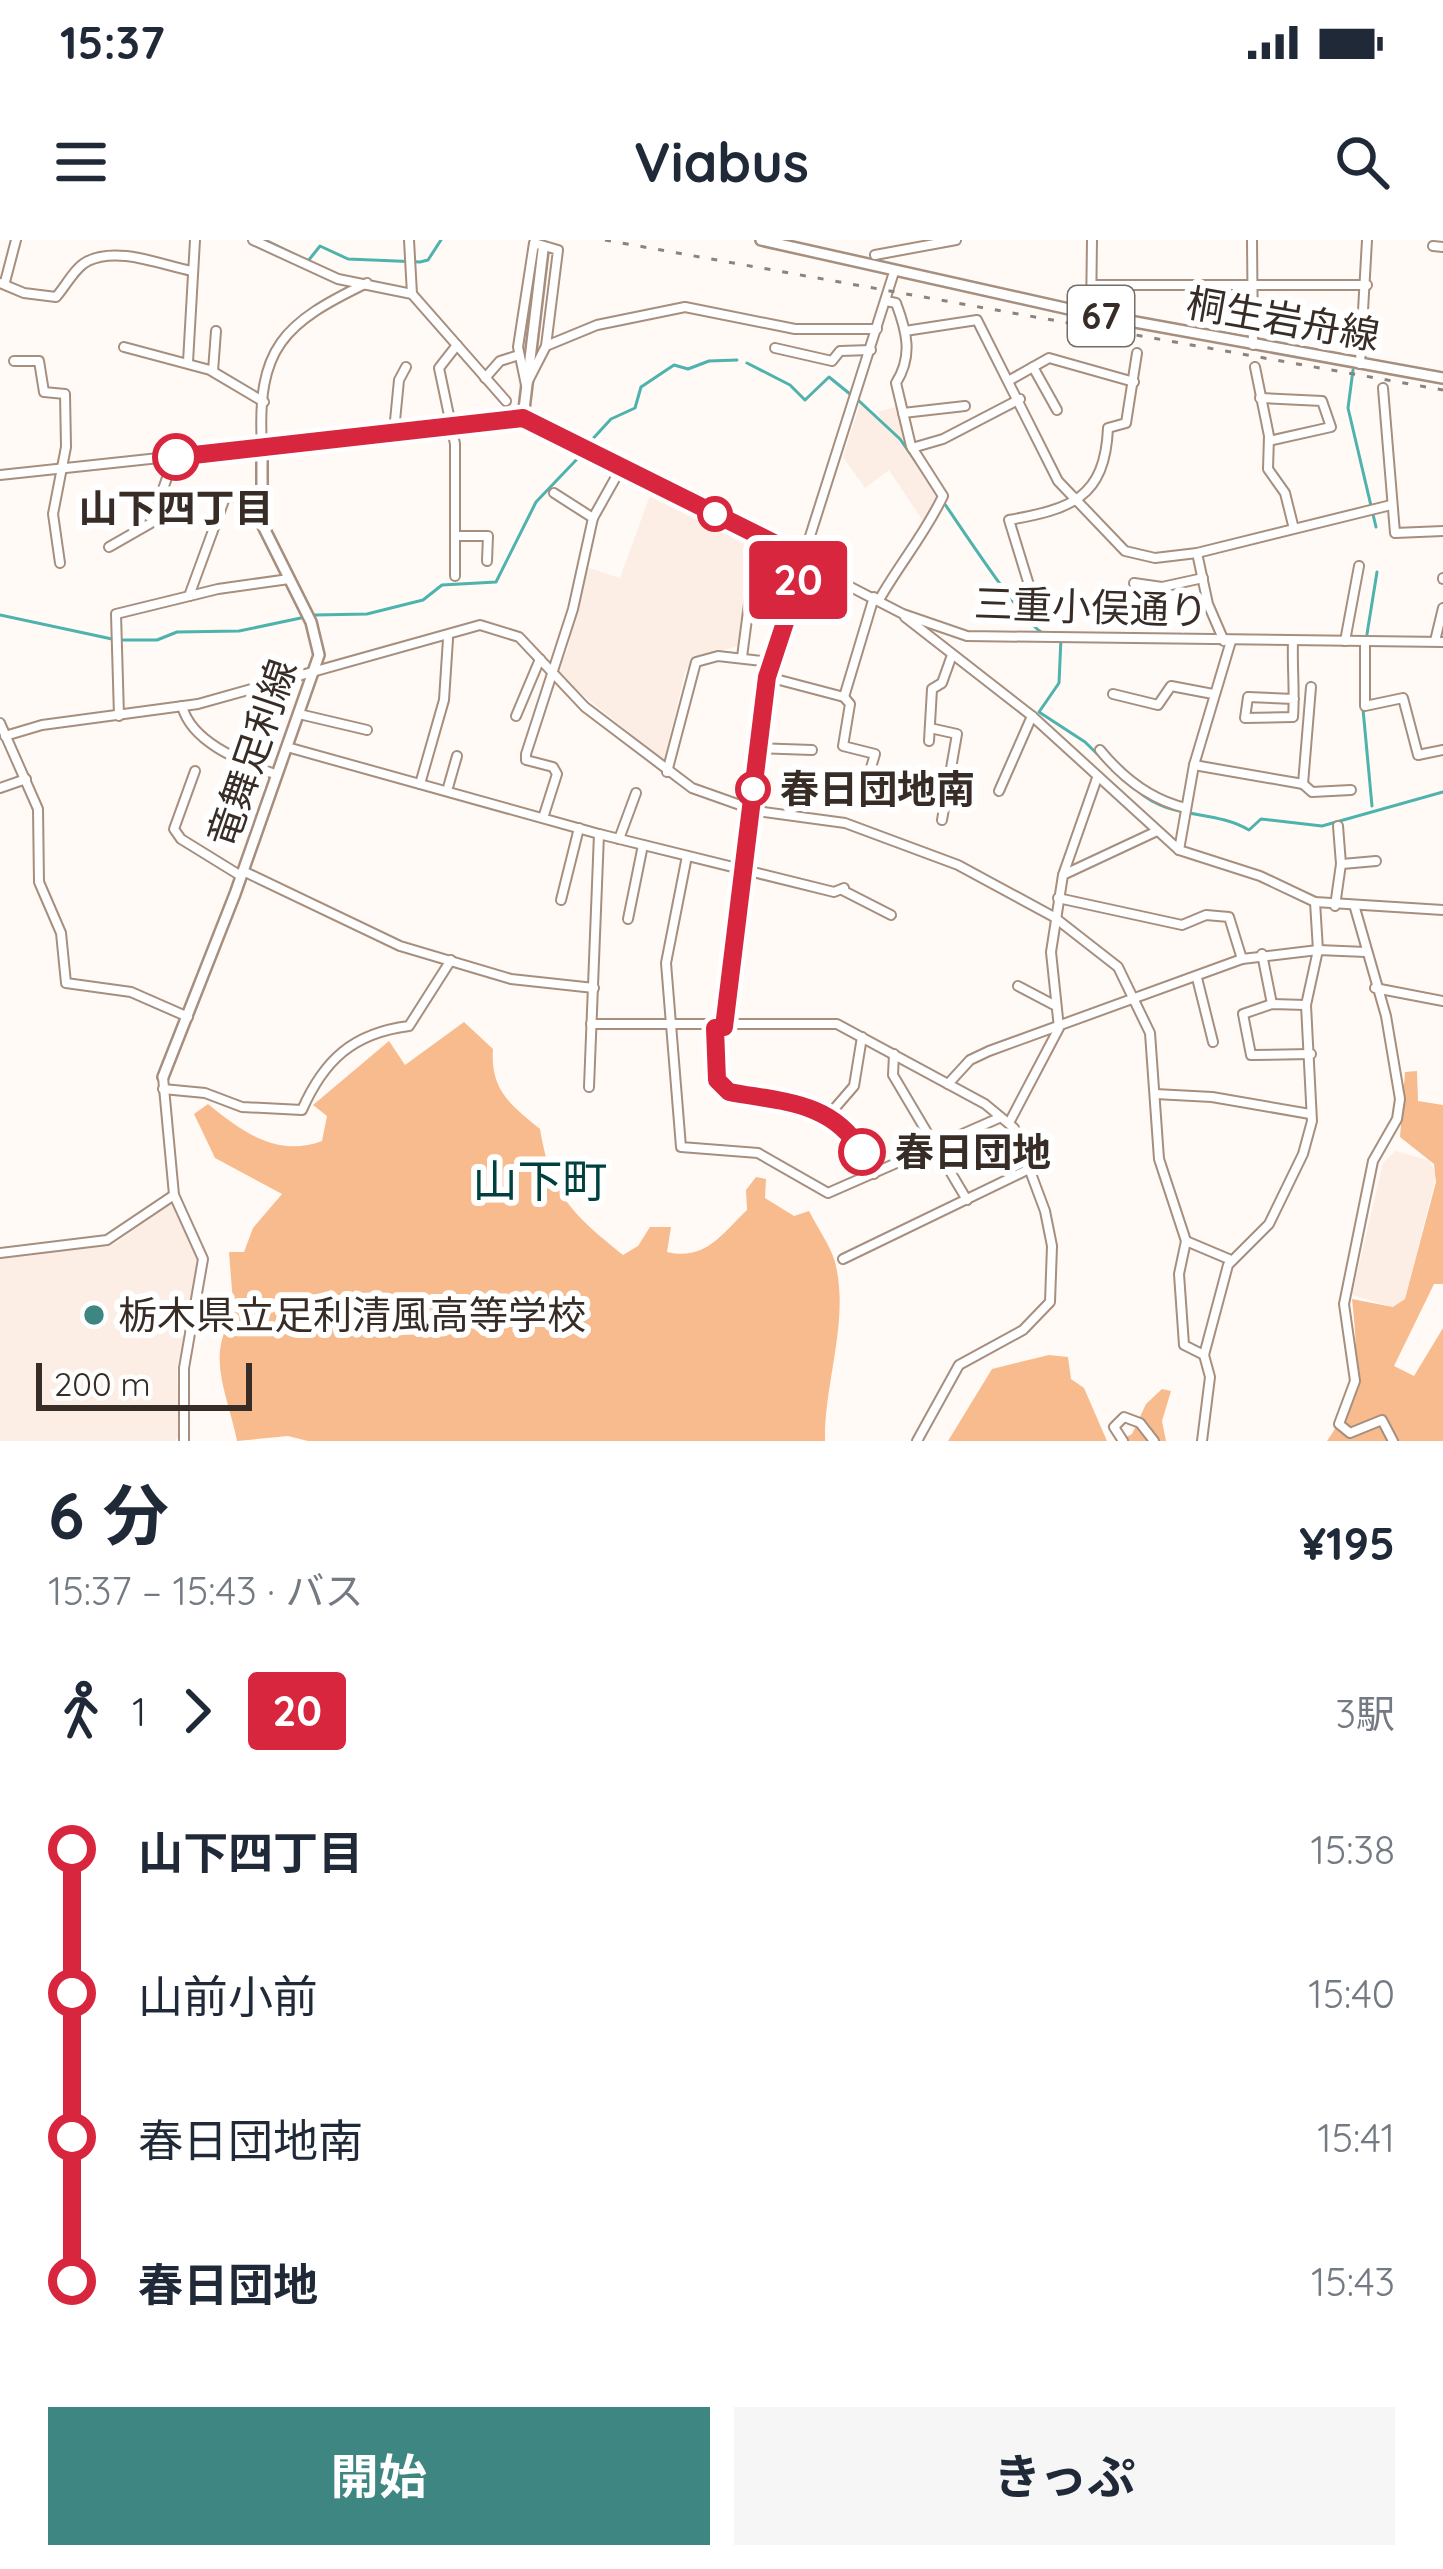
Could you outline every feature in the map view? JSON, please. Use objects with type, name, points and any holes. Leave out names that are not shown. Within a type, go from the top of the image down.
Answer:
[{"type":"main road","name":"桐生岩舟線","points":[[761,240],[1091,314],[1443,379]]},
{"type":"main road","points":[[523,418],[543,250]]},
{"type":"main road","name":"三重小俣通り","points":[[262,447],[523,418]]},
{"type":"main road","name":"竜舞足利線","points":[[163,1083],[315,670],[317,637],[262,524],[262,447]]},
{"type":"street","points":[[16,240],[3,282],[24,293],[56,297],[86,262],[107,257],[158,261],[191,271]]},
{"type":"street","points":[[188,362],[195,240]]},
{"type":"street","points":[[253,240],[325,274],[412,294],[506,401]]},
{"type":"street","points":[[410,240],[412,294]]},
{"type":"street","points":[[873,240],[877,268]]},
{"type":"street","points":[[875,254],[956,240]]},
{"type":"street","points":[[1091,314],[1092,240]]},
{"type":"street","points":[[1252,240],[1253,345]]},
{"type":"street","points":[[1360,364],[1367,240]]},
{"type":"street","points":[[534,244],[559,250],[546,346],[526,386],[519,355],[534,244]]},
{"type":"street","points":[[874,1174],[855,1140],[828,1116],[804,1104],[725,1090],[716,1073],[770,662],[894,272]]},
{"type":"street","points":[[262,447],[263,402],[274,351],[290,326],[367,283]]},
{"type":"street","points":[[1092,285],[1367,285]]},
{"type":"street","points":[[844,697],[876,598],[906,552],[924,536],[943,496],[912,448],[896,383],[907,368],[905,331],[896,302],[886,301]]},
{"type":"street","points":[[546,346],[597,326],[685,307],[794,329],[877,329]]},
{"type":"street","points":[[905,331],[977,320],[1058,481],[1125,551],[1155,558],[1197,553],[1391,505]]},
{"type":"street","points":[[213,372],[215,331]]},
{"type":"street","points":[[455,576],[452,424],[439,368],[457,345]]},
{"type":"street","points":[[124,347],[188,362],[263,402]]},
{"type":"street","points":[[775,348],[832,362],[840,351],[871,350]]},
{"type":"street","points":[[1029,585],[1009,520],[1064,510],[1104,471],[1108,428],[1126,423],[1137,353]]},
{"type":"street","points":[[485,378],[500,362],[519,355]]},
{"type":"street","points":[[1010,380],[1049,358],[1134,382]]},
{"type":"street","points":[[14,362],[39,361],[44,392],[65,394],[62,469],[53,514],[60,562]]},
{"type":"street","points":[[394,431],[399,380],[406,367]]},
{"type":"street","points":[[1033,367],[1057,410]]},
{"type":"street","points":[[1255,367],[1269,441],[1268,469],[1285,493],[1293,526]]},
{"type":"street","points":[[1384,388],[1395,533],[1443,531]]},
{"type":"street","points":[[1260,398],[1326,405],[1330,429],[1269,441]]},
{"type":"street","points":[[912,448],[943,439],[1020,399]]},
{"type":"street","points":[[903,413],[965,406]]},
{"type":"street","name":"三重小俣通り","points":[[523,418],[558,431],[903,614],[989,640],[1439,642]]},
{"type":"street","name":"三重小俣通り","points":[[0,475],[262,447]]},
{"type":"street","points":[[109,547],[151,523],[174,458]]},
{"type":"street","points":[[543,818],[557,774],[553,767],[526,760],[526,754],[553,674],[592,518],[621,468]]},
{"type":"street","points":[[554,493],[592,518]]},
{"type":"street","points":[[189,596],[226,495],[259,502]]},
{"type":"street","points":[[742,657],[758,535]]},
{"type":"street","points":[[457,536],[488,536],[487,561]]},
{"type":"street","points":[[1179,850],[1194,765],[1227,641],[1197,553]]},
{"type":"street","points":[[1345,641],[1359,566]]},
{"type":"street","points":[[1134,583],[1162,587],[1203,578]]},
{"type":"street","points":[[119,717],[116,614],[289,579]]},
{"type":"street","points":[[1439,642],[1443,608]]},
{"type":"street","points":[[903,614],[1032,716],[1179,850],[1260,876],[1316,902],[1443,910]]},
{"type":"street","points":[[5,736],[42,725],[182,706],[448,638],[480,625],[500,627],[667,772],[692,788],[750,809],[820,818],[958,865],[1054,916],[1110,958],[1138,1000],[1150,1033],[1159,1159],[1186,1241],[1179,1274],[1184,1345],[1204,1355]]},
{"type":"street","points":[[420,784],[444,700],[448,638]]},
{"type":"street","points":[[1292,641],[1294,699],[1293,717],[1245,718],[1248,697],[1294,699]]},
{"type":"street","points":[[1365,642],[1365,706],[1403,698],[1418,755],[1443,750]]},
{"type":"street","points":[[929,741],[932,688],[942,682],[952,655]]},
{"type":"street","points":[[667,772],[689,672],[696,662],[742,657],[770,662]]},
{"type":"street","points":[[516,716],[540,659]]},
{"type":"street","points":[[767,677],[844,697],[850,704],[843,746],[875,754],[870,771]]},
{"type":"street","points":[[1113,694],[1158,705],[1171,686],[1214,694]]},
{"type":"street","points":[[1303,784],[1311,688]]},
{"type":"street","points":[[182,706],[186,722],[211,742],[277,775]]},
{"type":"street","points":[[299,714],[367,730]]},
{"type":"street","points":[[998,791],[1032,716]]},
{"type":"street","points":[[0,723],[40,819],[39,882],[61,933],[66,983],[131,992],[188,1017]]},
{"type":"street","points":[[930,728],[957,734],[942,820]]},
{"type":"street","points":[[287,747],[741,871],[843,889],[891,915]]},
{"type":"street","points":[[758,748],[812,750]]},
{"type":"street","points":[[1100,750],[1120,775],[1161,802],[1186,808]]},
{"type":"street","points":[[447,791],[457,756]]},
{"type":"street","points":[[1194,765],[1303,784],[1312,792],[1351,790]]},
{"type":"street","points":[[195,771],[174,829],[181,839],[242,874],[400,946],[511,980],[594,988]]},
{"type":"street","points":[[687,856],[666,956],[681,1147],[758,1153],[828,1193],[1004,1120],[1059,1028],[1051,952],[1054,916],[1097,778]]},
{"type":"street","points":[[0,788],[26,779]]},
{"type":"street","points":[[620,839],[636,793]]},
{"type":"street","points":[[1335,906],[1341,864],[1338,826]]},
{"type":"street","points":[[561,900],[579,828]]},
{"type":"street","points":[[1064,875],[1155,832]]},
{"type":"street","points":[[589,1087],[598,834]]},
{"type":"street","points":[[628,919],[643,845]]},
{"type":"street","points":[[1341,864],[1376,861]]},
{"type":"street","points":[[1057,898],[1182,925],[1206,915],[1229,917],[1242,959]]},
{"type":"street","points":[[1202,1441],[1210,1378],[1204,1355],[1231,1260],[1261,1235],[1303,1154],[1310,1114],[1306,1005],[1318,950],[1316,902]]},
{"type":"street","points":[[1355,908],[1400,1099],[1397,1119],[1373,1161],[1344,1304],[1355,1382],[1339,1424],[1350,1433],[1382,1420],[1394,1441]]},
{"type":"street","points":[[948,1084],[970,1060],[1242,959],[1318,950],[1366,952]]},
{"type":"street","points":[[1262,954],[1272,1004]]},
{"type":"street","points":[[184,1441],[184,1368],[203,1259],[174,1195],[163,1083],[242,1107],[302,1110],[328,1060],[376,1033],[410,1027],[451,960]]},
{"type":"street","points":[[1197,978],[1213,1042]]},
{"type":"street","points":[[1018,986],[1057,1006]]},
{"type":"street","points":[[1376,988],[1443,1001]]},
{"type":"street","points":[[1306,1005],[1272,1004],[1244,1011],[1251,1055],[1311,1054]]},
{"type":"street","points":[[591,1024],[670,1028],[825,1022],[862,1036],[1004,1120],[1051,1233],[1048,1306],[1023,1330],[959,1365],[917,1441]]},
{"type":"street","points":[[828,1116],[854,1086],[862,1036]]},
{"type":"street","points":[[894,1054],[893,1075],[939,1145],[967,1200]]},
{"type":"street","points":[[1155,1094],[1212,1097],[1310,1114]]},
{"type":"street","points":[[843,1259],[1027,1170]]},
{"type":"street","points":[[0,1253],[107,1240],[174,1195]]},
{"type":"street","points":[[1186,1241],[1231,1260]]},
{"type":"street","points":[[1123,1441],[1114,1427],[1124,1417],[1140,1423],[1154,1441]]},
{"type":"shaded area","points":[[860,404],[884,426],[878,412],[899,406],[911,453],[940,496],[927,527],[889,470],[865,488],[843,457]]},
{"type":"shaded area","points":[[652,490],[751,539],[739,646],[697,657],[685,672],[664,761],[556,673],[568,649],[583,566],[620,578]]},
{"type":"shaded area","points":[[464,1022],[493,1049],[495,1075],[504,1095],[540,1129],[551,1171],[567,1202],[623,1255],[638,1246],[650,1227],[671,1227],[667,1252],[702,1249],[747,1210],[746,1190],[756,1177],[766,1179],[765,1198],[794,1216],[809,1211],[833,1256],[839,1284],[825,1441],[308,1441],[288,1436],[237,1441],[220,1361],[225,1331],[234,1316],[229,1252],[244,1252],[253,1228],[282,1194],[215,1158],[194,1114],[208,1104],[233,1124],[275,1144],[322,1141],[327,1116],[313,1105],[389,1041],[405,1065]]},
{"type":"shaded area","points":[[1417,1071],[1418,1101],[1443,1105],[1443,1284],[1434,1284],[1394,1366],[1414,1376],[1443,1328],[1443,1441],[1327,1441],[1346,1407],[1354,1373],[1352,1299],[1393,1307],[1405,1299],[1436,1182],[1434,1164],[1400,1137],[1405,1072]]},
{"type":"shaded area","points":[[1395,1151],[1428,1160],[1437,1173],[1405,1299],[1393,1307],[1352,1295],[1383,1163]]},
{"type":"shaded area","name":"栃木県立足利清風高等学校","points":[[172,1203],[199,1260],[177,1369],[179,1436],[175,1441],[0,1441],[0,1258],[114,1244]]},
{"type":"shaded area","points":[[1049,1355],[1068,1357],[1071,1379],[1084,1388],[1107,1441],[948,1441],[992,1369]]},
{"type":"shaded area","points":[[1162,1389],[1171,1391],[1162,1421],[1166,1441],[1118,1441],[1132,1434],[1146,1404]]},
{"type":"waterway","points":[[265,240],[308,261],[320,246],[348,259],[420,262],[428,260],[441,240]]},
{"type":"waterway","points":[[588,444],[611,419],[635,408],[641,387],[674,365],[688,369],[709,361],[737,360]]},
{"type":"waterway","points":[[747,363],[790,385],[805,400],[829,377],[850,394]]},
{"type":"waterway","points":[[1353,370],[1348,408],[1376,527]]},
{"type":"waterway","points":[[858,400],[900,439],[930,482]]},
{"type":"waterway","points":[[122,640],[157,640],[177,632],[239,631],[315,615],[367,614],[423,600],[442,585],[496,582],[536,502],[579,457]]},
{"type":"waterway","points":[[942,500],[1008,594],[1043,633]]},
{"type":"waterway","points":[[1367,634],[1377,572]]},
{"type":"waterway","points":[[0,615],[112,639]]},
{"type":"waterway","points":[[1061,638],[1059,683],[1039,712],[1085,742],[1126,782]]},
{"type":"waterway","points":[[1363,709],[1372,806]]},
{"type":"waterway","points":[[1138,791],[1178,811],[1249,830],[1261,819],[1322,826],[1443,792]]},
{"type":"railway","points":[[605,240],[1443,390]]},
{"type":"bus line","name":"20","points":[[176,457],[523,418],[542,423],[599,458],[806,559],[767,677],[724,1027],[715,1028],[716,1073],[729,1092],[816,1109],[848,1132],[862,1152]]},
{"type":"place","name":"山下四丁目","points":[[176,457]]},
{"type":"place","name":"春日団地南","points":[[753,789]]},
{"type":"place","name":"春日団地","points":[[862,1152]]},
{"type":"place","name":"栃木県立足利清風高等学校","points":[[94,1315]]},
{"type":"district","name":"山下町","points":[[540,1181]]}]
